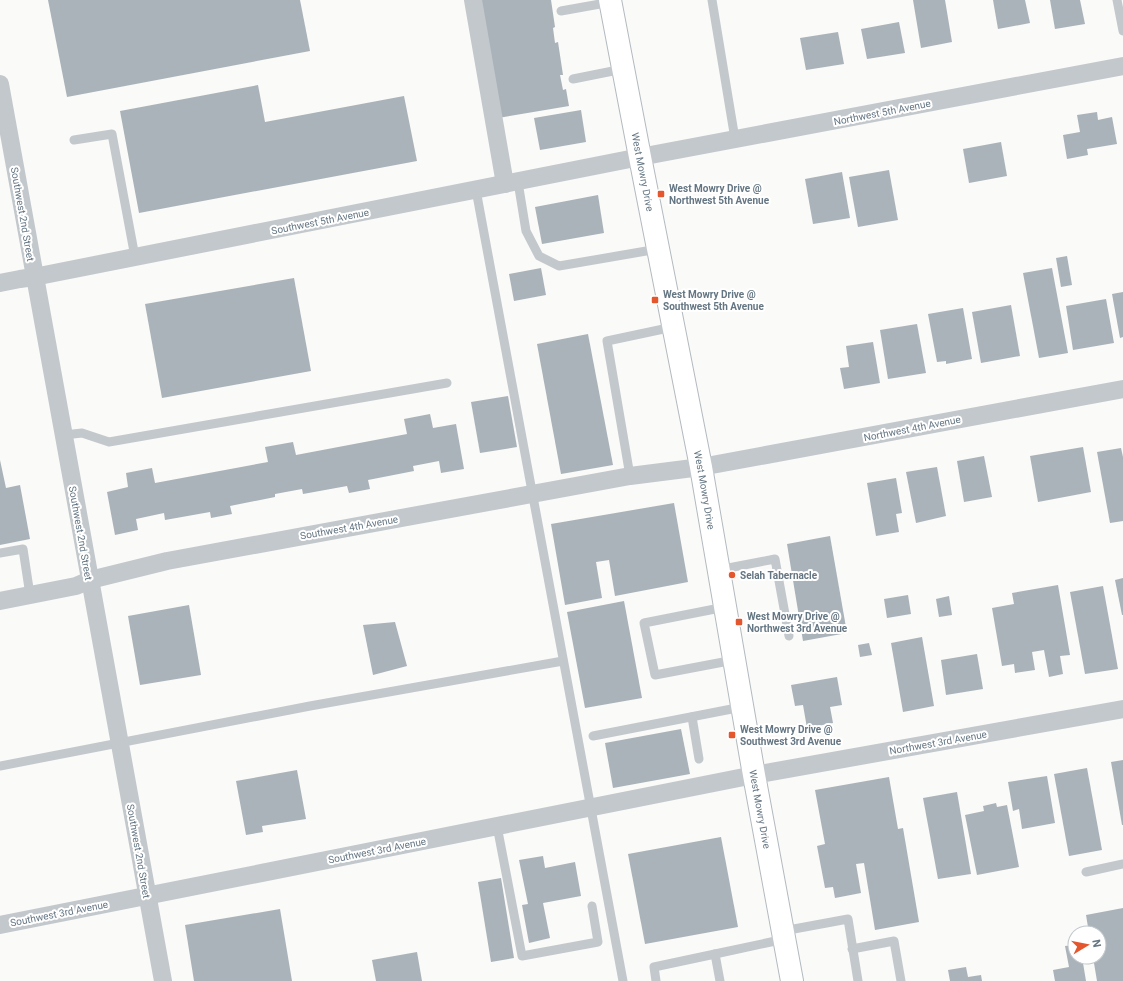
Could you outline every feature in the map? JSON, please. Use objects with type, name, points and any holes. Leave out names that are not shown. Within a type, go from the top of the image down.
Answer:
[{"type":"street","points":[[473,0],[511,183]]},
{"type":"street","name":"West Mowry Drive","points":[[611,1],[640,158],[701,467],[754,775],[792,981]]},
{"type":"street","name":"Northwest 5th Avenue","points":[[640,158],[1123,66]]},
{"type":"street","name":"Southwest 2nd Street","points":[[0,84],[163,981]]},
{"type":"street","name":"Southwest 5th Avenue","points":[[0,283],[640,158]]},
{"type":"street","name":"Northwest 4th Avenue","points":[[701,467],[1123,389]]},
{"type":"street","name":"Southwest 4th Avenue","points":[[0,601],[76,586],[90,580],[167,561],[630,476],[701,467]]},
{"type":"street","name":"Northwest 3rd Avenue","points":[[754,775],[1123,710]]},
{"type":"street","name":"Southwest 3rd Avenue","points":[[0,925],[754,775]]},
{"type":"lane","points":[[712,0],[735,140]]},
{"type":"lane","points":[[1117,0],[1123,31]]},
{"type":"lane","points":[[561,11],[611,1]]},
{"type":"lane","points":[[573,79],[623,69]]},
{"type":"lane","points":[[74,140],[112,134],[135,257]]},
{"type":"lane","points":[[511,183],[526,231],[539,256],[559,266],[658,249]]},
{"type":"lane","points":[[476,190],[622,981]]},
{"type":"lane","points":[[630,476],[607,341],[673,326]]},
{"type":"lane","points":[[64,435],[82,433],[108,442],[447,383]]},
{"type":"lane","points":[[0,553],[23,549],[30,595]]},
{"type":"lane","points":[[718,570],[775,559],[789,636]]},
{"type":"lane","points":[[725,607],[644,623],[654,675],[734,660]]},
{"type":"lane","points":[[0,766],[120,744],[310,706],[563,661]]},
{"type":"lane","points":[[593,736],[742,707]]},
{"type":"lane","points":[[692,717],[699,759]]},
{"type":"lane","points":[[497,826],[522,956],[598,942],[592,906]]},
{"type":"lane","points":[[1086,872],[1123,864]]},
{"type":"lane","points":[[656,981],[654,967],[715,954],[784,935],[848,920],[858,981]]},
{"type":"lane","points":[[852,948],[894,941],[902,981]]},
{"type":"lane","points":[[715,954],[720,981]]},
{"type":"building","points":[[48,0],[300,0],[310,51],[67,97]]},
{"type":"building","points":[[478,0],[551,0],[555,27],[553,28],[555,43],[558,42],[563,75],[560,75],[563,90],[566,89],[569,106],[498,118]]},
{"type":"building","points":[[913,0],[945,0],[952,42],[921,48]]},
{"type":"building","points":[[993,0],[1025,0],[1030,23],[998,29]]},
{"type":"building","points":[[1050,0],[1080,0],[1085,24],[1055,29]]},
{"type":"building","points":[[899,22],[905,53],[867,59],[861,29]]},
{"type":"building","points":[[838,32],[844,64],[806,70],[800,38]]},
{"type":"building","points":[[258,85],[265,122],[404,96],[417,161],[139,213],[120,111]]},
{"type":"building","points":[[581,110],[586,142],[540,150],[534,118]]},
{"type":"building","points":[[1097,112],[1098,120],[1112,117],[1117,144],[1087,149],[1088,155],[1067,159],[1063,135],[1080,132],[1077,115]]},
{"type":"building","points":[[1001,142],[1007,176],[969,183],[963,149]]},
{"type":"building","points":[[889,170],[898,220],[858,227],[849,177]]},
{"type":"building","points":[[842,172],[850,218],[813,224],[805,179]]},
{"type":"building","points":[[598,195],[604,233],[542,244],[535,207]]},
{"type":"building","points":[[1067,256],[1072,285],[1061,287],[1056,258]]},
{"type":"building","points":[[541,268],[546,295],[514,301],[509,274]]},
{"type":"building","points":[[1052,268],[1068,353],[1039,358],[1023,273]]},
{"type":"building","points":[[294,278],[311,371],[162,398],[145,304]]},
{"type":"building","points":[[1123,292],[1123,337],[1120,338],[1112,294]]},
{"type":"building","points":[[1106,299],[1114,343],[1073,350],[1066,306]]},
{"type":"building","points":[[1011,305],[1020,356],[981,363],[972,312]]},
{"type":"building","points":[[963,308],[972,359],[946,364],[946,361],[937,362],[928,314]]},
{"type":"building","points":[[917,324],[926,373],[888,379],[880,330]]},
{"type":"building","points":[[588,334],[613,465],[561,474],[537,344]]},
{"type":"building","points":[[873,342],[880,383],[844,389],[840,368],[849,367],[846,346]]},
{"type":"building","points":[[508,396],[517,447],[480,453],[471,402]]},
{"type":"building","points":[[430,414],[433,428],[456,424],[464,469],[441,473],[439,461],[413,466],[414,471],[368,480],[370,489],[349,493],[347,486],[303,494],[302,489],[275,494],[275,497],[230,506],[232,514],[211,518],[210,512],[165,520],[164,513],[136,519],[138,530],[115,535],[107,492],[128,487],[126,473],[152,468],[155,483],[268,462],[265,447],[293,442],[296,455],[407,434],[404,419]]},
{"type":"building","points":[[1083,447],[1091,492],[1038,502],[1030,456]]},
{"type":"building","points":[[1121,448],[1123,457],[1123,521],[1110,523],[1097,452]]},
{"type":"building","points":[[984,456],[992,497],[964,502],[957,461]]},
{"type":"building","points":[[0,460],[6,488],[20,485],[30,539],[0,545]]},
{"type":"building","points":[[937,467],[946,516],[916,523],[906,472]]},
{"type":"building","points":[[896,478],[902,513],[896,514],[899,532],[876,536],[867,483]]},
{"type":"building","points":[[674,503],[688,582],[615,596],[609,560],[596,562],[602,598],[565,605],[551,524]]},
{"type":"building","points":[[830,536],[847,633],[803,641],[787,544]]},
{"type":"building","points":[[1123,578],[1123,615],[1122,615],[1115,580]]},
{"type":"building","points":[[1058,585],[1070,655],[1060,656],[1063,674],[1049,677],[1044,650],[1032,652],[1035,670],[1015,673],[1014,664],[1002,666],[992,608],[1014,604],[1012,593]]},
{"type":"building","points":[[1103,586],[1118,669],[1085,674],[1070,592]]},
{"type":"building","points":[[908,595],[911,614],[887,618],[884,599]]},
{"type":"building","points":[[949,596],[952,615],[939,617],[936,599]]},
{"type":"building","points":[[624,601],[642,698],[585,708],[567,612]]},
{"type":"building","points":[[189,605],[201,675],[140,685],[128,616]]},
{"type":"building","points":[[395,622],[407,666],[373,675],[363,625]]},
{"type":"building","points":[[922,637],[934,706],[903,712],[891,643]]},
{"type":"building","points":[[869,643],[872,655],[860,657],[858,645]]},
{"type":"building","points":[[977,654],[983,689],[946,695],[941,660]]},
{"type":"building","points":[[837,677],[842,705],[830,707],[833,723],[807,728],[803,705],[795,706],[791,685]]},
{"type":"building","points":[[681,729],[690,774],[613,788],[605,743]]},
{"type":"building","points":[[1123,760],[1123,825],[1122,825],[1111,762]]},
{"type":"building","points":[[1087,768],[1102,850],[1069,856],[1054,774]]},
{"type":"building","points":[[297,770],[306,819],[262,826],[263,832],[246,835],[236,781]]},
{"type":"building","points":[[1047,776],[1055,823],[1022,829],[1019,809],[1013,811],[1008,782]]},
{"type":"building","points":[[889,777],[898,829],[903,828],[919,922],[875,930],[864,863],[856,864],[861,893],[835,898],[833,887],[825,888],[817,846],[825,844],[815,790]]},
{"type":"building","points":[[957,792],[971,874],[938,879],[923,798]]},
{"type":"building","points":[[996,803],[997,807],[1007,805],[1019,867],[977,875],[965,815],[984,811],[983,806]]},
{"type":"building","points":[[721,837],[738,927],[645,944],[628,854]]},
{"type":"building","points":[[543,856],[545,868],[575,862],[581,896],[543,903],[550,938],[529,943],[522,905],[528,904],[519,860]]},
{"type":"building","points":[[501,878],[514,958],[491,962],[478,882]]},
{"type":"building","points":[[1123,908],[1123,981],[1097,981],[1094,965],[1107,965],[1107,925],[1088,925],[1086,915]]},
{"type":"building","points":[[280,909],[292,981],[194,981],[185,925]]},
{"type":"building","points":[[1065,946],[1067,946],[1067,956]]},
{"type":"building","points":[[417,952],[422,981],[376,981],[372,960]]},
{"type":"building","points":[[1069,965],[1083,965],[1086,981],[1055,981],[1053,970],[1069,967]]},
{"type":"building","points":[[966,967],[968,977],[981,975],[982,981],[950,981],[948,970]]},
{"type":"place","name":"West Mowry Drive @ Northwest 5th Avenue","points":[[661,194]]},
{"type":"place","name":"West Mowry Drive @ Southwest 5th Avenue","points":[[655,300]]},
{"type":"place","name":"Selah Tabernacle","points":[[732,575]]},
{"type":"place","name":"West Mowry Drive @ Northwest 3rd Avenue","points":[[739,622]]},
{"type":"place","name":"West Mowry Drive @ Southwest 3rd Avenue","points":[[732,735]]}]
